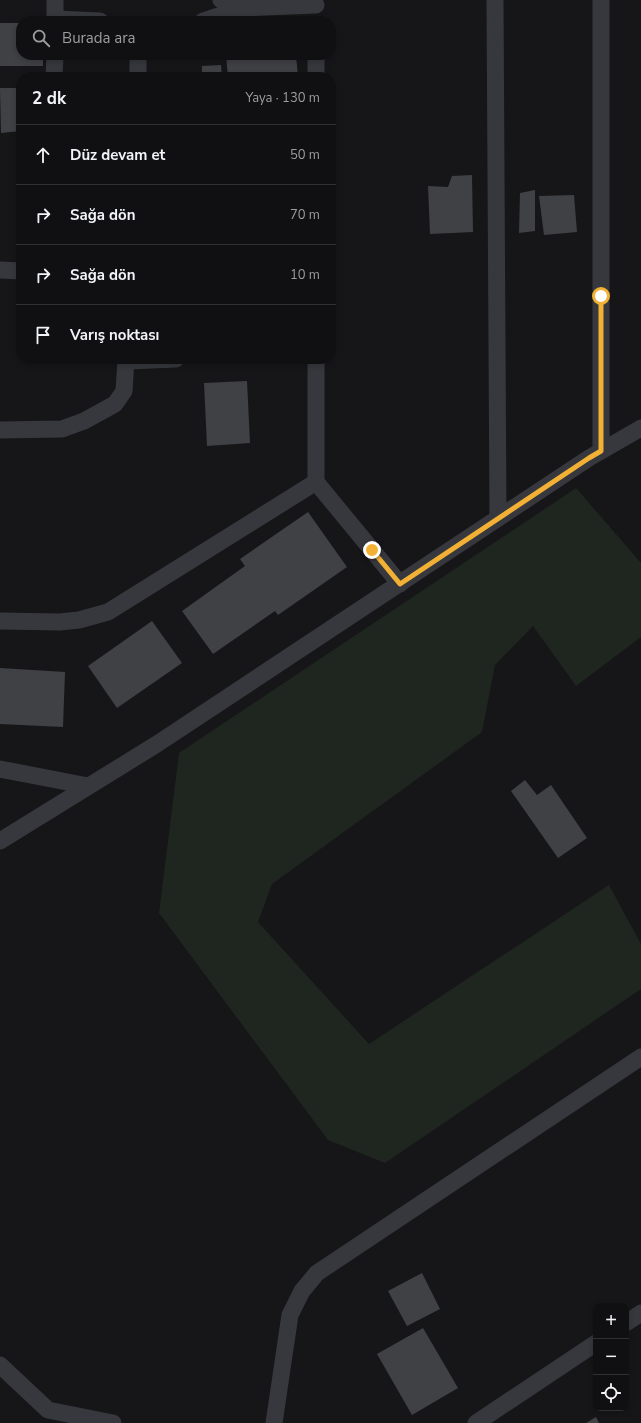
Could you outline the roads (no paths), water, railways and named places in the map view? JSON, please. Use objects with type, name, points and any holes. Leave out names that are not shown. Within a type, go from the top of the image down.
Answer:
[{"type":"street","points":[[55,0],[55,16]]},
{"type":"street","points":[[221,0],[243,8]]},
{"type":"street","points":[[494,0],[498,518]]},
{"type":"street","points":[[601,0],[601,451]]},
{"type":"street","points":[[218,16],[243,8],[316,9]]},
{"type":"street","points":[[54,72],[55,60]]},
{"type":"street","points":[[138,60],[138,72]]},
{"type":"street","points":[[316,60],[316,72]]},
{"type":"street","points":[[0,270],[16,271]]},
{"type":"street","points":[[0,430],[62,429],[84,421],[115,404],[124,391],[126,364]]},
{"type":"street","points":[[316,364],[316,482],[400,584]]},
{"type":"street","points":[[0,841],[157,744],[589,458],[641,428]]},
{"type":"street","points":[[0,621],[72,621],[108,612],[316,482]]},
{"type":"street","points":[[0,769],[88,786]]},
{"type":"street","points":[[274,1423],[290,1315],[302,1291],[317,1273],[641,1057]]},
{"type":"street","points":[[629,1321],[641,1313]]},
{"type":"street","points":[[476,1423],[593,1345]]},
{"type":"street","points":[[0,1365],[46,1416],[113,1423]]}]
